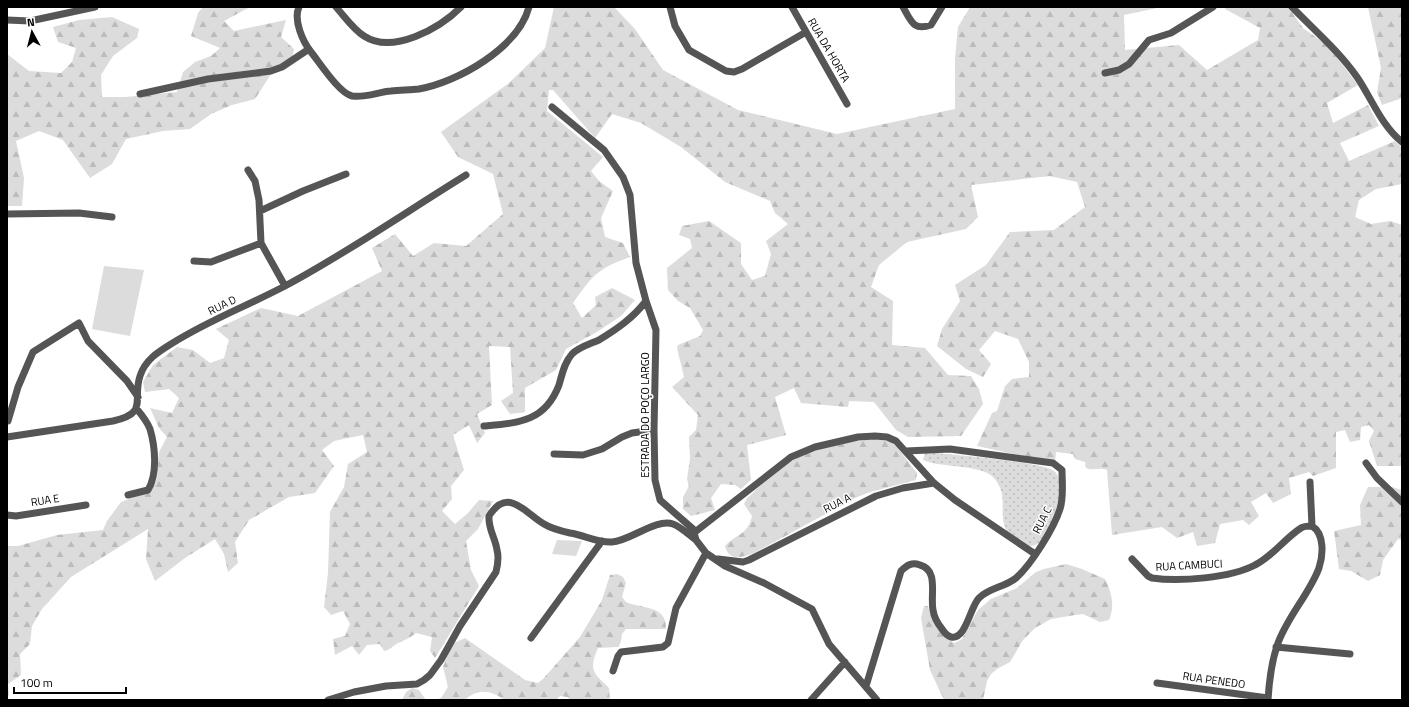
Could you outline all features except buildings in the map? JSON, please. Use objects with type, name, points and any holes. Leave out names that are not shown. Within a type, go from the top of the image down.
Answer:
[{"type":"street","points":[[7,20],[30,21],[94,7]]},
{"type":"street","points":[[300,7],[298,11],[298,23],[309,49],[333,81],[351,96],[368,96],[390,91],[419,89],[459,75],[480,64],[512,37],[522,23],[529,7]]},
{"type":"street","points":[[336,7],[364,36],[375,40],[392,42],[406,40],[432,30],[452,16],[461,7]]},
{"type":"street","points":[[670,7],[682,40],[689,50],[726,71],[734,72],[742,69],[806,32]]},
{"type":"street","name":"RUA DA HORTA","points":[[792,7],[847,104]]},
{"type":"street","points":[[903,7],[912,24],[918,27],[924,27],[931,25],[942,7]]},
{"type":"street","points":[[1105,73],[1119,70],[1129,64],[1149,40],[1171,33],[1213,7]]},
{"type":"street","points":[[1292,7],[1341,56],[1357,78],[1386,125],[1402,142]]},
{"type":"street","points":[[140,94],[208,79],[271,71],[282,67],[309,49]]},
{"type":"street","name":"ESTRADA DO POÇO LARGO","points":[[552,107],[604,150],[623,177],[632,205],[636,263],[646,301],[656,330],[654,430],[655,480],[660,500],[695,532]]},
{"type":"street","points":[[248,170],[255,181],[260,211],[261,243],[285,286]]},
{"type":"street","points":[[260,211],[303,191],[346,174]]},
{"type":"street","name":"RUA D","points":[[136,408],[140,377],[143,368],[148,360],[161,350],[184,336],[285,286],[466,175]]},
{"type":"street","points":[[7,214],[79,213],[112,217]]},
{"type":"street","points":[[194,261],[211,262],[261,243]]},
{"type":"street","points":[[484,426],[517,423],[532,418],[545,408],[554,397],[572,354],[630,320],[646,301]]},
{"type":"street","points":[[7,422],[18,387],[33,352],[79,323],[88,341],[127,381],[138,397]]},
{"type":"street","points":[[7,437],[124,418],[130,416],[136,408],[149,427],[153,441],[153,476],[148,490],[128,495]]},
{"type":"street","points":[[554,454],[583,455],[602,450],[622,436],[654,430]]},
{"type":"street","points":[[696,540],[695,532],[791,457],[802,452],[858,437],[875,436],[887,437],[896,442],[906,450],[934,483],[955,500],[1035,554]]},
{"type":"street","name":"RUA C","points":[[866,686],[901,571],[906,565],[914,563],[925,566],[930,572],[933,584],[933,611],[938,623],[946,634],[951,637],[957,636],[962,633],[972,606],[979,597],[1017,577],[1035,554],[1052,528],[1060,508],[1062,470],[1053,463],[950,449],[906,450]]},
{"type":"street","points":[[1366,463],[1377,478],[1402,502]]},
{"type":"street","points":[[1268,699],[1276,648],[1283,630],[1318,569],[1322,556],[1320,536],[1317,529],[1312,526],[1310,482]]},
{"type":"street","name":"RUA A","points":[[715,559],[743,562],[843,511],[876,496],[903,488],[934,483]]},
{"type":"street","points":[[328,700],[354,692],[386,686],[417,684],[430,675],[496,572],[498,562],[497,549],[489,522],[489,516],[492,511],[501,504],[507,502],[517,504],[551,528],[602,541],[616,542],[655,526],[670,524],[678,528],[696,540],[706,553],[725,566],[764,583],[812,609],[829,644],[877,700]]},
{"type":"street","name":"RUA E","points":[[7,515],[16,516],[86,505]]},
{"type":"street","name":"RUA CAMBUCI","points":[[1132,559],[1148,576],[1152,578],[1214,577],[1255,566],[1273,554],[1301,528],[1312,526]]},
{"type":"street","points":[[531,638],[602,541]]},
{"type":"street","points":[[613,671],[618,656],[621,652],[663,648],[668,643],[676,608],[706,553]]},
{"type":"street","points":[[1276,648],[1350,654]]},
{"type":"street","points":[[811,700],[845,662]]},
{"type":"street","name":"RUA PENEDO","points":[[1157,683],[1268,699]]},
{"type":"green space","points":[[203,7],[250,7],[224,21],[234,31],[286,20],[281,37],[294,49],[292,58],[273,71],[255,99],[232,105],[211,114],[190,129],[163,131],[126,139],[112,164],[90,178],[63,140],[39,131],[16,141],[24,178],[22,206],[7,206],[7,54],[29,71],[61,73],[72,62],[76,48],[58,42],[53,27],[79,20],[112,17],[139,29],[137,38],[113,56],[101,75],[102,97],[126,97],[177,92],[183,72],[195,62],[211,56],[220,48],[191,36],[198,13]]},
{"type":"green space","points":[[554,7],[614,7],[635,29],[663,70],[738,110],[837,134],[955,109],[955,58],[958,27],[970,7],[1162,7],[1124,15],[1125,50],[1179,45],[1207,70],[1258,40],[1260,28],[1225,9],[1226,7],[1288,7],[1303,28],[1328,46],[1358,85],[1327,103],[1333,123],[1368,105],[1379,126],[1340,143],[1349,161],[1395,141],[1402,148],[1402,184],[1376,189],[1359,200],[1355,217],[1371,224],[1390,221],[1402,225],[1402,466],[1377,466],[1369,441],[1374,431],[1369,425],[1361,427],[1360,440],[1350,442],[1345,430],[1336,432],[1336,468],[1313,476],[1309,472],[1289,478],[1291,494],[1273,503],[1266,493],[1251,502],[1259,516],[1249,525],[1243,520],[1220,524],[1215,543],[1197,546],[1193,532],[1177,538],[1162,527],[1112,535],[1107,470],[1086,468],[1085,462],[1075,459],[1073,454],[1056,452],[1055,463],[977,446],[992,413],[997,411],[1005,386],[1012,379],[1029,377],[1029,362],[1018,339],[995,331],[979,350],[991,364],[983,377],[966,369],[937,346],[942,329],[960,301],[955,285],[986,265],[1010,232],[1054,230],[1085,207],[1077,182],[1050,176],[971,185],[978,217],[966,229],[907,242],[879,265],[871,287],[893,301],[892,345],[925,348],[948,375],[971,376],[979,389],[983,404],[961,436],[908,437],[896,430],[874,402],[849,401],[848,407],[801,403],[794,388],[775,397],[786,435],[747,445],[751,480],[741,489],[735,485],[721,484],[711,498],[715,510],[691,516],[683,509],[683,497],[689,486],[687,479],[690,459],[689,437],[696,430],[698,415],[672,387],[684,377],[677,348],[678,345],[700,336],[703,330],[690,308],[678,301],[668,290],[667,268],[692,248],[690,239],[679,235],[682,226],[709,221],[741,243],[741,264],[752,280],[765,276],[771,254],[766,241],[788,224],[775,213],[770,201],[725,182],[681,147],[641,123],[612,114],[595,138],[553,90],[549,90],[547,111],[603,157],[591,171],[599,181],[613,191],[601,218],[605,237],[623,243],[630,257],[603,269],[591,279],[573,303],[582,318],[596,305],[595,297],[612,288],[635,300],[621,316],[597,332],[566,349],[556,370],[525,388],[525,412],[510,414],[501,401],[513,393],[510,347],[489,346],[492,405],[477,414],[485,433],[477,443],[469,425],[453,435],[464,470],[451,486],[452,499],[442,511],[455,524],[467,514],[479,500],[493,501],[478,529],[466,541],[471,570],[479,586],[435,658],[430,651],[432,637],[416,633],[410,638],[384,651],[380,644],[367,645],[359,655],[352,646],[335,655],[333,639],[345,636],[350,624],[343,611],[331,615],[324,607],[328,573],[330,512],[344,487],[348,464],[367,452],[363,435],[334,441],[322,450],[334,466],[315,493],[289,497],[249,520],[235,542],[238,563],[228,572],[224,554],[215,539],[185,558],[155,581],[146,559],[148,529],[71,577],[42,609],[32,626],[30,644],[20,654],[21,675],[8,684],[9,695],[7,697],[7,546],[18,546],[57,535],[103,530],[107,521],[121,502],[149,491],[157,479],[159,452],[167,437],[159,428],[150,408],[172,413],[179,398],[169,389],[145,392],[143,382],[153,365],[177,347],[193,350],[210,363],[224,358],[229,340],[216,329],[261,308],[298,316],[382,271],[372,248],[395,234],[413,256],[434,243],[466,246],[503,214],[493,174],[458,157],[441,132],[509,83],[545,48]]},
{"type":"green space","points":[[1368,7],[1402,7],[1402,98],[1382,105],[1377,92],[1381,68]]},
{"type":"green space","points":[[104,266],[144,270],[130,336],[92,329]]},
{"type":"green space","points":[[873,439],[889,441],[897,447],[917,473],[916,480],[870,492],[855,498],[754,553],[737,557],[733,556],[727,551],[725,546],[745,531],[750,522],[752,516],[744,504],[747,498],[775,472],[789,462],[812,452],[836,445]]},
{"type":"green space","points":[[925,452],[1014,462],[1054,471],[1061,482],[1062,496],[1044,538],[1041,542],[1028,546],[1014,538],[1007,531],[1004,522],[1002,495],[999,486],[993,477],[979,470],[923,460]]},
{"type":"green space","points":[[1368,487],[1392,487],[1402,490],[1402,540],[1398,539],[1383,560],[1380,575],[1368,581],[1351,571],[1339,569],[1334,531],[1361,525],[1360,505]]},
{"type":"green space","points":[[557,540],[582,541],[576,556],[552,554]]},
{"type":"green space","points":[[1066,564],[1105,579],[1112,600],[1112,610],[1109,620],[1100,622],[1083,614],[1051,619],[1035,628],[1023,640],[1010,662],[991,674],[987,681],[983,700],[944,700],[930,670],[921,618],[924,606],[928,606],[934,623],[941,633],[950,641],[955,643],[962,639],[978,610],[991,599],[1017,588],[1036,572]]},
{"type":"green space","points":[[617,574],[623,577],[626,583],[622,597],[626,602],[658,612],[665,621],[666,629],[626,629],[622,634],[618,647],[598,648],[593,662],[593,667],[596,675],[609,688],[610,700],[571,700],[567,697],[560,696],[556,700],[504,700],[490,692],[479,692],[465,700],[435,700],[441,698],[448,687],[443,667],[452,644],[465,638],[525,680],[538,683],[580,637],[602,600],[610,575]]},
{"type":"green space","points":[[412,688],[419,690],[426,700],[402,700],[406,692]]}]
